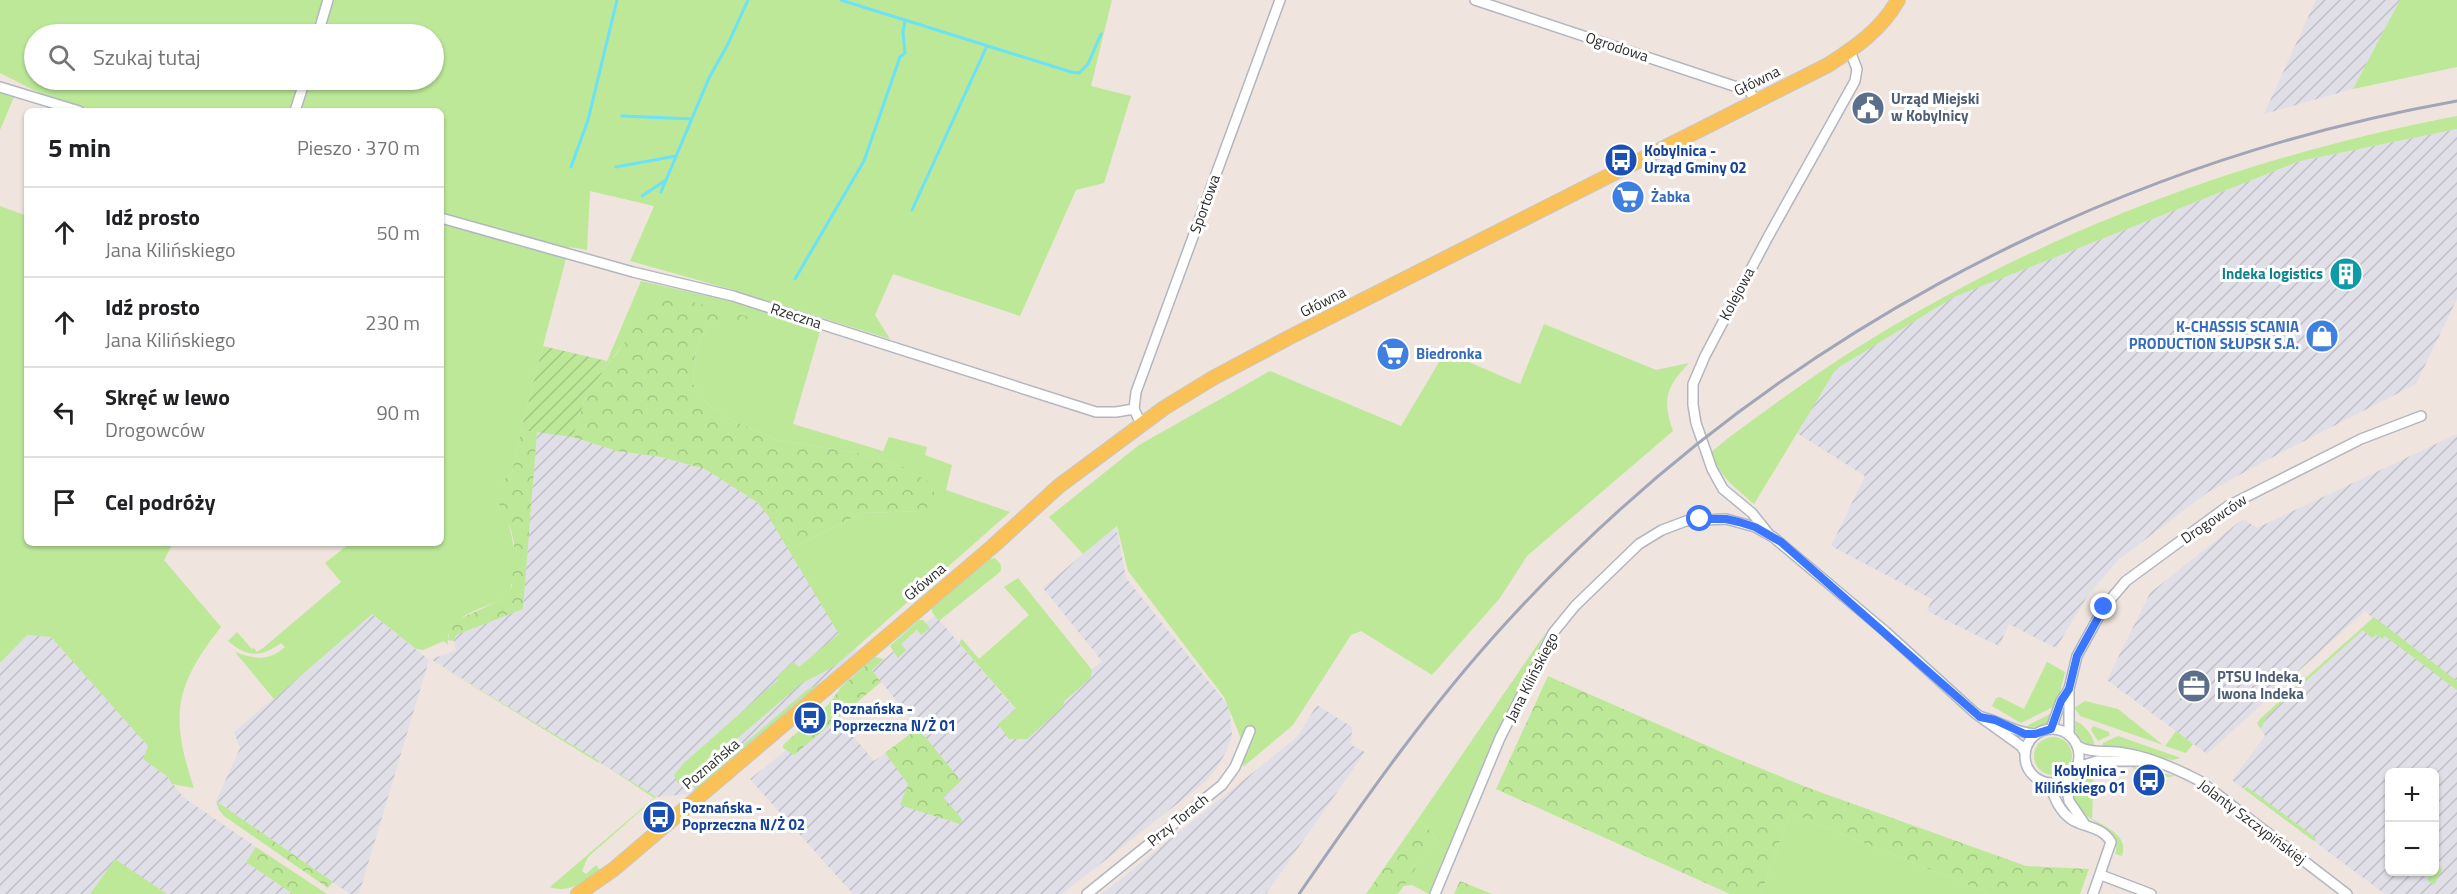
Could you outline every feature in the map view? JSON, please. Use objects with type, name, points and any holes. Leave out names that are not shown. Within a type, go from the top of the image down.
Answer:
[{"type":"main road","name":"Główna","points":[[862,658],[992,547],[1059,486],[1141,424],[1213,378],[1828,65],[1850,51],[1882,23],[1898,0]]},
{"type":"main road","name":"Poznańska","points":[[579,894],[614,869],[862,658]]},
{"type":"street","points":[[321,24],[328,0]]},
{"type":"street","name":"Sportowa","points":[[1134,409],[1136,392],[1280,0]]},
{"type":"street","name":"Ogrodowa","points":[[1475,0],[1749,91],[1756,100]]},
{"type":"street","name":"Kolejowa","points":[[1768,534],[1752,513],[1723,489],[1715,476],[1696,423],[1692,384],[1768,237],[1855,81],[1857,69],[1850,51]]},
{"type":"street","points":[[0,87],[69,108]]},
{"type":"street","points":[[296,108],[301,90]]},
{"type":"street","name":"Rzeczna","points":[[444,219],[633,272],[733,296],[1096,412],[1134,409]]},
{"type":"street","points":[[1134,409],[1141,424]]},
{"type":"street","name":"Drogowców","points":[[2069,735],[2069,689],[2077,656],[2104,607],[2126,581],[2228,506],[2361,439],[2421,416]]},
{"type":"street","name":"Jana Kilińskiego","points":[[1435,894],[1484,776],[1535,665],[1553,633],[1575,606],[1639,544],[1674,525],[1700,519],[1726,519],[1755,527],[1768,534]]},
{"type":"street","points":[[1768,534],[1790,549],[1991,727],[2020,746],[2025,752]]},
{"type":"street","name":"Drogowców","points":[[2051,729],[2061,701],[2069,689]]},
{"type":"street","points":[[1980,717],[1995,720],[2017,732],[2035,734],[2051,729],[2062,730],[2069,735],[2078,746],[2077,766],[2065,780],[2049,783],[2031,773],[2026,763],[2025,752],[2035,734]]},
{"type":"street","name":"Przy Torach","points":[[1087,894],[1222,785],[1235,767],[1250,731]]},
{"type":"street","name":"Jolanty Szczypińskiej","points":[[2078,746],[2089,751],[2125,753],[2184,772],[2208,786],[2347,894]]},
{"type":"street","name":"Jolanty Szczypińskiej","points":[[2077,766],[2097,762],[2151,761]]},
{"type":"street","points":[[2065,780],[2069,801],[2084,824]]},
{"type":"street","points":[[2049,783],[2061,810],[2074,821],[2107,836],[2111,846],[2093,894]]},
{"type":"street","points":[[2101,875],[2151,894]]},
{"type":"shaded area","points":[[2316,0],[2400,0],[2353,89],[2264,114]]},
{"type":"shaded area","points":[[2457,129],[2457,299],[2416,384],[2208,492],[2118,560],[2088,595],[2056,648],[2009,624],[1999,646],[1927,611],[1932,599],[1831,546],[1865,476],[1797,433],[1836,369],[1954,297],[2300,161]]},
{"type":"shaded area","points":[[537,432],[573,437],[617,451],[661,457],[705,469],[771,511],[857,651],[761,736],[689,794],[656,797],[429,660],[456,650],[454,641],[456,635],[523,609]]},
{"type":"shaded area","points":[[2457,434],[2457,894],[2385,894],[2232,780],[2265,736],[2257,723],[2373,618],[2365,611],[2207,754],[2107,680],[2150,593],[2243,519],[2257,528]]},
{"type":"shaded area","points":[[1116,526],[1126,578],[1229,707],[1232,735],[1227,750],[1216,769],[1205,782],[1062,894],[853,894],[750,779],[833,713],[874,761],[885,753],[929,809],[960,781],[872,670],[935,615],[1016,710],[999,724],[1042,711],[1102,661],[1043,588]]},
{"type":"shaded area","points":[[372,614],[429,660],[359,894],[350,894],[216,801],[240,748],[234,732]]},
{"type":"shaded area","points":[[27,635],[51,637],[148,746],[143,759],[168,777],[183,797],[256,847],[246,862],[293,894],[167,894],[115,860],[90,894],[0,894],[0,663]]},
{"type":"shaded area","points":[[1317,705],[1352,727],[1351,745],[1365,752],[1266,894],[1102,894],[1297,737]]},
{"type":"green space","points":[[0,0],[1112,0],[1091,86],[1131,96],[1104,183],[1076,190],[1020,316],[893,274],[875,315],[890,339],[730,289],[630,261],[654,206],[590,191],[587,250],[569,247],[512,473],[501,481],[494,493],[506,517],[514,546],[514,576],[510,589],[503,599],[475,610],[458,620],[448,635],[448,645],[444,641],[423,650],[416,649],[372,614],[274,699],[235,652],[261,658],[273,655],[285,647],[281,643],[261,653],[248,653],[228,641],[237,632],[252,649],[254,648],[257,652],[263,648],[341,582],[325,563],[346,546],[444,546],[444,108],[69,108],[34,90],[444,90],[444,24],[24,24],[24,85],[0,73]]},
{"type":"green space","points":[[2400,0],[2457,0],[2457,67],[2353,89]]},
{"type":"green space","points":[[0,92],[14,97],[0,130]]},
{"type":"green space","points":[[2457,116],[2457,129],[2300,161],[1954,297],[1836,369],[1754,504],[1729,481],[1713,461],[1710,453],[1727,439],[1832,364],[1937,301],[2007,264],[2079,231],[2227,175],[2302,152]]},
{"type":"green space","points":[[0,206],[24,215],[24,546],[171,546],[164,560],[221,627],[194,667],[185,685],[181,703],[181,741],[194,788],[172,784],[168,777],[143,759],[148,746],[51,637],[27,635],[0,663]]},
{"type":"green space","points":[[641,281],[729,301],[821,328],[793,424],[883,451],[889,437],[927,447],[925,455],[952,465],[946,490],[1010,512],[835,666],[802,683],[684,784],[678,783],[674,775],[684,763],[778,680],[778,675],[793,662],[799,667],[839,634],[767,514],[757,502],[771,511],[793,547],[862,513],[924,511],[901,466],[857,453],[777,440],[732,420],[707,404],[693,384],[695,354],[704,332],[713,322],[743,322],[666,296],[619,349],[602,373]]},
{"type":"green space","points":[[666,295],[749,317],[743,322],[713,322],[704,332],[695,354],[693,384],[707,404],[732,420],[777,440],[857,453],[901,466],[934,485],[934,500],[924,511],[862,513],[793,547],[771,511],[705,469],[661,457],[617,451],[573,437],[586,395],[643,317]]},
{"type":"green space","points":[[1544,324],[1656,370],[1689,363],[1675,379],[1668,394],[1668,410],[1673,431],[1527,556],[1500,598],[1432,675],[1361,631],[1351,635],[1293,725],[1243,767],[1240,736],[1224,697],[1128,571],[1117,526],[1083,554],[1049,517],[1139,445],[1270,371],[1401,426],[1445,352],[1520,384]]},
{"type":"green space","points":[[543,346],[607,361],[602,373],[586,395],[573,437],[521,430]]},
{"type":"green space","points":[[521,430],[537,432],[523,609],[456,635],[454,641],[448,640],[450,627],[455,621],[503,599],[512,586],[514,543],[511,530],[494,493],[494,486],[512,473]]},
{"type":"green space","points":[[995,558],[1001,565],[1001,571],[939,621],[932,612],[932,608],[990,559]]},
{"type":"green space","points":[[1018,578],[1092,670],[1090,679],[1064,701],[1063,707],[1027,739],[1009,739],[998,724],[1016,709],[959,643],[962,639],[979,659],[1029,615],[1004,587]]},
{"type":"green space","points":[[2374,617],[2457,681],[2457,690],[2385,636],[2382,639],[2376,635],[2372,638],[2363,630],[2267,716],[2261,729],[2257,723],[2262,717]]},
{"type":"green space","points":[[919,620],[923,620],[930,628],[921,635],[917,630],[901,644],[906,650],[898,658],[890,646]]},
{"type":"green space","points":[[1546,632],[1489,750],[1429,894],[1412,885],[1403,886],[1437,838],[1418,819]]},
{"type":"green space","points":[[875,657],[884,659],[872,670],[881,682],[794,755],[783,748],[783,745],[829,704],[841,687]]},
{"type":"green space","points":[[430,660],[599,761],[599,763]]},
{"type":"green space","points":[[2047,662],[2065,672],[2057,705],[2021,723],[1992,706],[1996,698],[2000,697],[2024,709]]},
{"type":"green space","points":[[1548,676],[1806,787],[2026,866],[2089,869],[2080,894],[1991,894],[1790,813],[1761,894],[1730,894],[1496,789]]},
{"type":"green space","points":[[823,682],[696,791],[694,790],[694,787],[807,690]]},
{"type":"green space","points":[[2085,701],[2118,709],[2163,745],[2080,716],[2074,708]]},
{"type":"green space","points":[[2054,714],[2045,725],[2037,728],[2023,728]]},
{"type":"green space","points":[[2072,719],[2088,730],[2095,748],[2085,744],[2079,738],[2074,730]]},
{"type":"green space","points":[[2093,726],[2109,732],[2110,735],[2098,741],[2091,730]]},
{"type":"green space","points":[[918,728],[961,781],[943,797],[962,819],[960,824],[900,805],[908,784],[885,753]]},
{"type":"green space","points":[[2176,731],[2193,744],[2186,753],[2165,746]]},
{"type":"green space","points":[[2118,736],[2181,758],[2172,760],[2142,752],[2102,748],[2103,743]]},
{"type":"green space","points":[[2053,737],[2066,743],[2072,756],[2066,769],[2053,775],[2040,769],[2034,756],[2040,743]]},
{"type":"green space","points":[[605,765],[656,797],[588,857],[582,871],[586,874],[596,865],[600,871],[570,888],[550,887],[654,798]]},
{"type":"green space","points":[[2094,765],[2092,819],[2110,829],[2120,838],[2122,856],[2115,854],[2116,845],[2113,836],[2076,807],[2071,799],[2070,791],[2075,778],[2082,771]]},
{"type":"green space","points":[[2130,766],[2175,776],[2168,777]]},
{"type":"green space","points":[[2247,787],[2316,838],[2314,841],[2244,789]]},
{"type":"green space","points":[[216,801],[333,882],[328,888],[224,816]]},
{"type":"green space","points":[[1790,813],[1991,894],[1761,894]]},
{"type":"green space","points":[[1418,819],[1437,838],[1398,894],[1366,894]]},
{"type":"green space","points":[[256,847],[327,894],[293,894],[246,862]]},
{"type":"green space","points":[[115,859],[167,894],[90,894]]},
{"type":"green space","points":[[2430,876],[2439,876],[2434,885],[2427,880]]},
{"type":"green space","points":[[1460,881],[1492,894],[1454,894]]},
{"type":"waterway","points":[[571,167],[588,120],[617,0]]},
{"type":"waterway","points":[[661,192],[709,78],[748,0]]},
{"type":"waterway","points":[[841,0],[1071,72],[1079,73],[1088,64],[1101,34]]},
{"type":"waterway","points":[[795,279],[864,161],[900,57],[905,53],[903,32],[905,21]]},
{"type":"waterway","points":[[912,210],[987,46]]},
{"type":"waterway","points":[[622,116],[692,119]]},
{"type":"waterway","points":[[616,167],[676,156]]},
{"type":"waterway","points":[[642,196],[666,180]]},
{"type":"railway","points":[[1299,894],[1424,721],[1506,623],[1604,525],[1709,435],[1821,355],[1939,284],[2062,222],[2190,171],[2322,131],[2457,101]]},
{"type":"place","name":"Urząd Miejski w Kobylnicy","points":[[1868,108]]},
{"type":"place","name":"Kobylnica - Urząd Gminy 02","points":[[1621,160]]},
{"type":"place","name":"Żabka","points":[[1628,197]]},
{"type":"place","name":"Indeka logistics","points":[[2346,274]]},
{"type":"place","name":"K-CHASSIS SCANIA PRODUCTION SŁUPSK S.A.","points":[[2322,336]]},
{"type":"place","name":"Biedronka","points":[[1393,354]]},
{"type":"place","name":"PTSU Indeka, Iwona Indeka","points":[[2194,686]]},
{"type":"place","name":"Poznańska - Poprzeczna N/Ż 01","points":[[810,718]]},
{"type":"place","name":"Kobylnica - Kilińskiego 01","points":[[2149,780]]},
{"type":"place","name":"Poznańska - Poprzeczna N/Ż 02","points":[[659,817]]},
{"type":"route","points":[[1700,519],[1726,519],[1739,522],[1755,527],[1773,537],[1790,549],[1924,665],[1980,717],[1995,720],[2025,734],[2035,734],[2051,729],[2061,701],[2069,689],[2077,656],[2104,607]]}]
